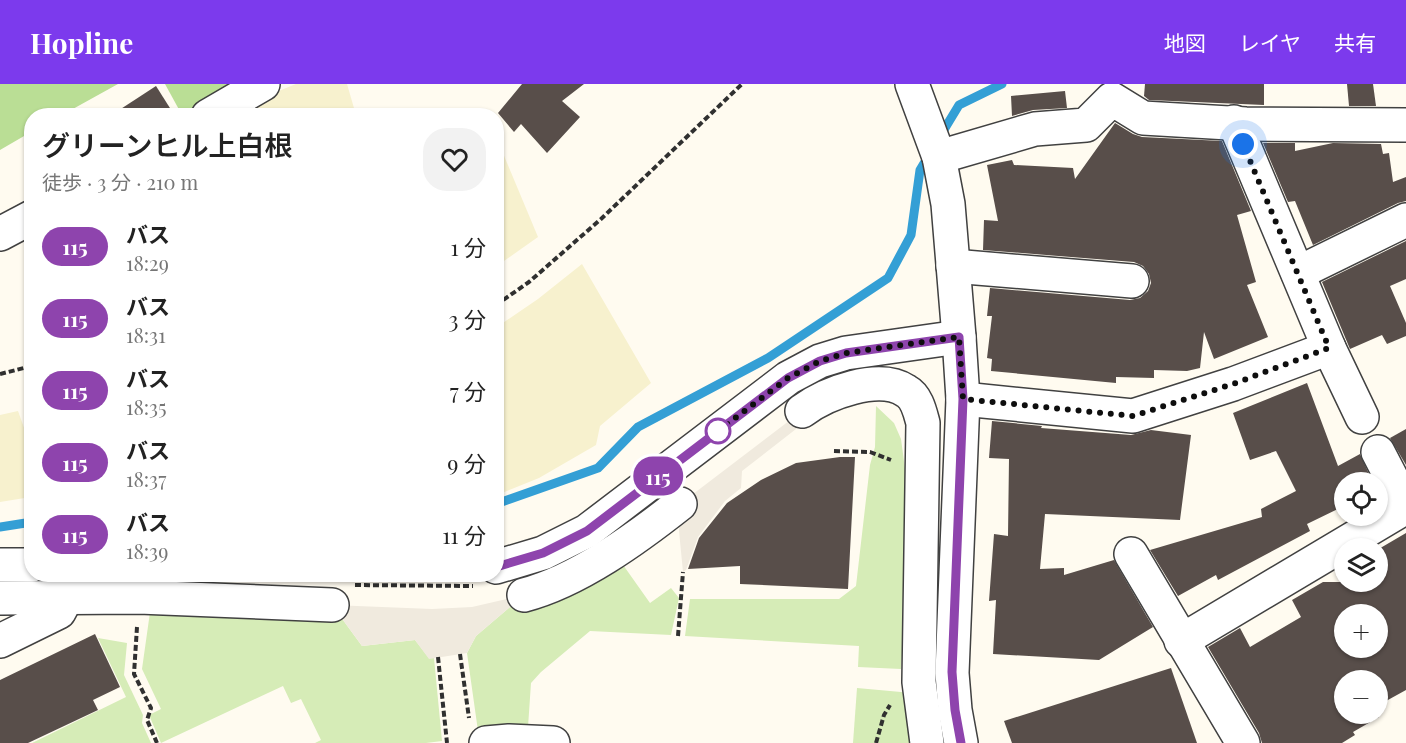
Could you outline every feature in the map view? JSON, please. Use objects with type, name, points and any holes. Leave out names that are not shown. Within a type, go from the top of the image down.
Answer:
[{"type":"street","points":[[222,108],[262,84]]},
{"type":"street","points":[[912,84],[939,157],[948,204],[959,337],[963,399],[952,672],[955,710],[961,743]]},
{"type":"street","points":[[939,157],[1035,129],[1086,125],[1112,99],[1143,118],[1406,125]]},
{"type":"street","points":[[1234,122],[1329,348],[1362,417]]},
{"type":"street","points":[[1298,273],[1406,220]]},
{"type":"street","points":[[0,234],[24,221]]},
{"type":"street","points":[[953,266],[1132,281]]},
{"type":"street","points":[[504,569],[543,553],[587,531],[788,378],[820,361],[846,353],[959,337]]},
{"type":"street","points":[[963,399],[1133,416],[1233,384],[1329,348]]},
{"type":"street","points":[[802,411],[813,403],[854,387],[888,383],[908,392],[919,407],[923,423],[919,682],[927,743]]},
{"type":"street","points":[[1181,641],[1406,507],[1378,452]]},
{"type":"street","points":[[524,595],[568,578],[643,533],[680,504]]},
{"type":"street","points":[[1131,554],[1243,743]]},
{"type":"street","points":[[0,565],[24,565]]},
{"type":"street","points":[[0,598],[339,595]]},
{"type":"street","points":[[0,641],[59,612],[68,597]]},
{"type":"street","points":[[478,731],[509,741],[553,743]]},
{"type":"path","points":[[504,299],[529,282],[601,219],[742,84]]},
{"type":"path","points":[[0,374],[24,368]]},
{"type":"path","points":[[834,451],[870,452],[922,471]]},
{"type":"path","points":[[678,636],[683,572]]},
{"type":"path","points":[[339,595],[440,582]]},
{"type":"path","points":[[139,597],[134,674],[151,708],[147,720],[157,743]]},
{"type":"path","points":[[460,654],[478,731]]},
{"type":"path","points":[[438,657],[447,743]]},
{"type":"shaded area","points":[[296,84],[347,84],[354,108],[241,108]]},
{"type":"shaded area","points":[[504,156],[538,237],[504,261]]},
{"type":"shaded area","points":[[582,264],[651,383],[600,426],[596,445],[539,478],[504,492],[504,322]]},
{"type":"shaded area","points":[[18,411],[24,428],[24,498],[0,502],[0,415]]},
{"type":"shaded area","points":[[802,411],[796,429],[742,471],[741,488],[725,501],[698,537],[686,570],[683,572],[679,531],[680,504]]},
{"type":"shaded area","points":[[524,595],[476,636],[467,653],[429,659],[415,640],[362,646],[332,605],[432,609],[472,607]]},
{"type":"green space","points":[[0,84],[118,84],[75,108],[24,108],[24,136],[0,150]]},
{"type":"green space","points":[[165,84],[248,84],[204,108],[178,108]]},
{"type":"green space","points":[[876,406],[894,423],[901,439],[908,491],[905,614],[901,669],[858,667],[859,646],[685,636],[690,599],[839,599],[856,586],[870,465],[875,447]]},
{"type":"green space","points":[[621,562],[650,603],[671,588],[679,598],[671,635],[590,631],[531,683],[528,727],[478,731],[467,653],[476,636],[524,595]]},
{"type":"green space","points":[[152,598],[332,605],[362,646],[415,640],[429,658],[434,658],[442,741],[315,743],[321,740],[301,699],[291,703],[283,686],[161,743],[149,715],[161,709],[142,669]]},
{"type":"green space","points":[[98,638],[127,643],[124,675],[143,715],[142,723],[151,743],[32,743],[126,697]]},
{"type":"green space","points":[[857,688],[912,693],[917,743],[853,743]]},
{"type":"building","points":[[522,84],[584,84],[562,101],[580,117],[547,153],[521,124],[514,132],[504,120],[504,108],[502,108]]},
{"type":"building","points":[[1145,84],[1264,84],[1264,105],[1149,100],[1144,96]]},
{"type":"building","points":[[1347,84],[1373,84],[1376,106],[1349,106]]},
{"type":"building","points":[[156,86],[170,108],[122,108]]},
{"type":"building","points":[[1065,91],[1067,108],[1033,110],[1012,116],[1011,96]]},
{"type":"building","points":[[1115,123],[1142,137],[1222,141],[1251,211],[1237,215],[1256,282],[1247,285],[1268,337],[1214,359],[1204,332],[1200,368],[1187,371],[1154,370],[1154,378],[1116,377],[1116,383],[991,371],[992,359],[987,358],[992,316],[987,316],[990,288],[1130,300],[1140,298],[1148,291],[1151,283],[1149,274],[1143,266],[1134,262],[983,250],[984,220],[998,221],[987,165],[1012,160],[1014,165],[1073,168],[1075,179]]},
{"type":"building","points":[[1263,143],[1295,143],[1295,151],[1333,143],[1381,144],[1383,154],[1389,153],[1393,182],[1406,177],[1406,201],[1313,245],[1295,201],[1288,202]]},
{"type":"building","points":[[1406,241],[1406,279],[1390,286],[1406,323],[1406,336],[1387,344],[1382,335],[1350,349],[1322,282]]},
{"type":"building","points":[[1307,383],[1338,466],[1360,454],[1368,472],[1334,472],[1334,511],[1307,524],[1310,531],[1218,580],[1216,575],[1178,596],[1150,550],[1262,517],[1261,509],[1296,491],[1276,451],[1250,460],[1233,413]]},
{"type":"building","points":[[992,421],[1042,426],[1041,428],[1131,435],[1151,430],[1191,435],[1180,520],[1045,514],[1040,569],[1064,568],[1064,575],[1114,560],[1153,627],[1099,660],[993,654],[996,600],[989,601],[994,534],[1008,536],[1009,459],[989,458]]},
{"type":"building","points":[[1406,429],[1406,465],[1390,438]]},
{"type":"building","points":[[855,457],[848,589],[740,584],[740,566],[688,569],[699,538],[727,503],[761,480],[796,463]]},
{"type":"building","points":[[1406,533],[1406,690],[1388,700],[1388,670],[1334,670],[1334,724],[1367,724],[1353,732],[1355,735],[1342,743],[1262,743],[1259,733],[1208,647],[1240,628],[1250,647],[1301,617],[1292,600],[1323,582],[1334,582],[1334,592],[1388,592],[1388,544]]},
{"type":"building","points":[[95,634],[120,687],[93,700],[98,710],[28,743],[0,743],[0,680]]},
{"type":"building","points":[[1171,668],[1197,743],[1012,743],[1004,721]]},
{"type":"waterway","points":[[939,138],[959,105],[1002,84]]},
{"type":"waterway","points":[[504,501],[598,468],[638,427],[768,358],[888,278],[911,235],[920,170],[929,155]]},
{"type":"waterway","points":[[0,527],[24,523]]},
{"type":"bus line","name":"115","points":[[504,565],[543,553],[587,531],[788,378],[820,361],[846,353],[959,337],[963,399],[952,672],[955,710],[961,743]]},
{"type":"route","points":[[718,431],[714,434],[788,378],[820,361],[846,353],[959,337],[963,399],[1133,416],[1233,384],[1329,348],[1243,144]]}]
